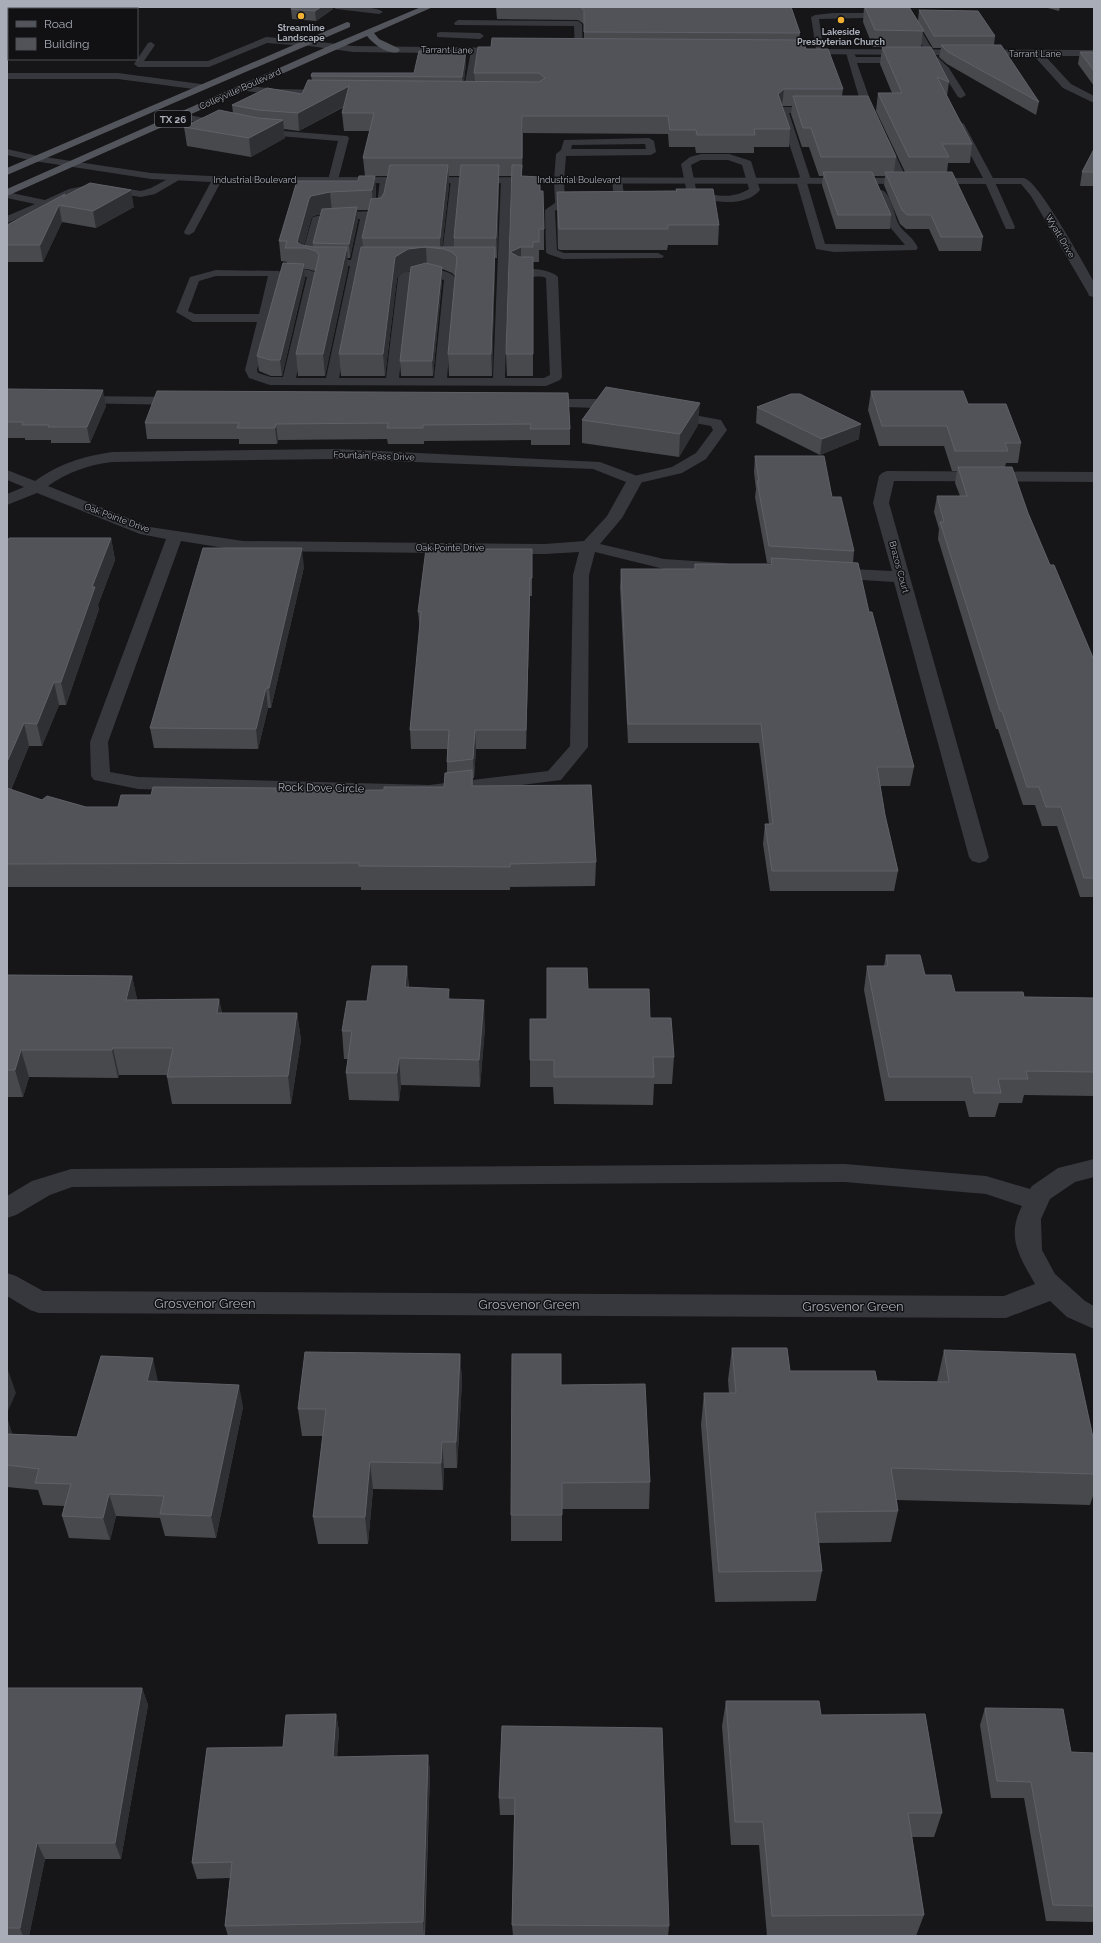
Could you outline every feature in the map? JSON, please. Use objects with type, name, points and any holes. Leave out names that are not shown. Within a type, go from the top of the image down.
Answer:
[{"type":"main road","name":"Colleyville Boulevard","points":[[7,194],[70,164],[334,47],[429,7]]},
{"type":"main road","name":"Colleyville Boulevard","points":[[7,172],[201,87],[382,11]]},
{"type":"main road","points":[[369,32],[376,41],[395,50]]},
{"type":"street","name":"Tarrant Lane","points":[[305,43],[334,47],[395,50],[515,51]]},
{"type":"street","name":"Tarrant Lane","points":[[789,52],[820,53],[851,57],[927,53],[1094,53]]},
{"type":"street","points":[[1038,54],[1067,86],[1094,100]]},
{"type":"street","name":"Industrial Boulevard","points":[[38,159],[124,173],[175,178],[385,186],[456,180],[1024,180]]},
{"type":"street","name":"Wyatt Drive","points":[[1024,180],[1036,195],[1094,293]]},
{"type":"street","name":"Fountain Pass Drive","points":[[7,500],[37,487],[58,472],[85,461],[112,457],[336,454],[594,465],[635,480]]},
{"type":"street","name":"Oak Pointe Drive","points":[[7,475],[146,531],[243,546],[545,549],[589,546],[664,564],[743,569]]},
{"type":"street","name":"Brazos Court","points":[[979,857],[881,503],[886,476],[1094,477]]},
{"type":"street","points":[[589,546],[614,518],[635,480]]},
{"type":"street","name":"Rock Dove Circle","points":[[175,535],[99,742],[102,776],[138,783],[429,791],[554,776],[579,747],[581,575],[589,546]]},
{"type":"street","points":[[814,572],[901,577]]},
{"type":"street","points":[[1094,1168],[1067,1175],[1041,1193],[1028,1219],[1029,1250],[1046,1281],[1076,1309],[1094,1318]]},
{"type":"street","points":[[7,1208],[41,1188],[71,1178],[103,1177],[845,1173],[986,1185],[1037,1201]]},
{"type":"street","name":"Grosvenor Green","points":[[7,1283],[39,1302],[1006,1307],[1053,1288]]},
{"type":"lane","points":[[106,8],[123,7]]},
{"type":"lane","points":[[336,7],[382,11]]},
{"type":"lane","points":[[820,53],[815,17],[833,14],[908,16],[928,49],[927,53],[946,70],[961,95]]},
{"type":"lane","points":[[440,35],[458,23],[475,15]]},
{"type":"lane","points":[[458,23],[578,24],[574,36],[578,51]]},
{"type":"lane","points":[[440,35],[486,36]]},
{"type":"lane","points":[[440,35],[442,50]]},
{"type":"lane","points":[[166,81],[266,40],[305,43]]},
{"type":"lane","points":[[152,45],[138,64],[209,64]]},
{"type":"lane","points":[[468,93],[475,51]]},
{"type":"lane","points":[[864,97],[851,57],[934,60]]},
{"type":"lane","points":[[7,76],[118,76],[166,81],[201,87]]},
{"type":"lane","points":[[242,88],[275,92],[337,93]]},
{"type":"lane","points":[[830,110],[783,110],[804,180],[820,247],[834,249],[912,248],[909,240],[894,226],[875,180]]},
{"type":"lane","points":[[180,116],[231,127]]},
{"type":"lane","points":[[955,116],[989,180],[1010,227]]},
{"type":"lane","points":[[245,130],[344,138],[335,184]]},
{"type":"lane","points":[[880,131],[902,180]]},
{"type":"lane","points":[[566,152],[566,142],[649,141],[651,152],[566,152],[561,154],[559,180],[564,204],[550,210],[552,252],[563,256],[658,256]]},
{"type":"lane","points":[[7,152],[38,159]]},
{"type":"lane","points":[[701,157],[729,157],[747,163],[754,190],[744,196],[734,198],[714,198],[696,194],[691,191],[689,180],[686,164],[694,159],[701,157]]},
{"type":"lane","points":[[7,220],[80,189],[102,188],[134,193],[150,193],[175,178]]},
{"type":"lane","points":[[189,232],[217,180]]},
{"type":"lane","points":[[447,263],[456,180]]},
{"type":"lane","points":[[499,382],[506,180]]},
{"type":"lane","points":[[591,204],[615,204],[620,202],[617,180]]},
{"type":"lane","points":[[370,191],[385,186]]},
{"type":"lane","points":[[379,263],[311,263],[306,260],[317,219],[326,216],[366,216],[378,214],[385,186]]},
{"type":"lane","points":[[7,194],[46,203]]},
{"type":"lane","points":[[332,382],[366,216]]},
{"type":"lane","points":[[409,263],[461,263]]},
{"type":"lane","points":[[489,263],[503,263]]},
{"type":"lane","points":[[392,382],[404,278],[416,272],[436,272],[450,278],[440,382]]},
{"type":"lane","points":[[264,318],[193,318],[182,312],[194,279],[216,273],[308,273],[313,275],[289,381]]},
{"type":"lane","points":[[275,273],[251,370],[253,375],[270,381],[546,382],[556,377],[552,277],[545,273],[518,273]]},
{"type":"lane","points":[[62,400],[197,401]]},
{"type":"lane","points":[[529,402],[600,403],[631,408]]},
{"type":"lane","points":[[635,480],[677,470],[701,456],[720,430],[716,423],[662,414]]},
{"type":"building","points":[[292,7],[321,7],[315,11],[291,9]]},
{"type":"building","points":[[580,7],[791,7],[800,33],[584,32],[584,10]]},
{"type":"building","points":[[865,7],[909,7],[924,31],[875,30]]},
{"type":"building","points":[[919,10],[978,11],[995,36],[934,36]]},
{"type":"building","points":[[492,38],[803,40],[806,49],[828,49],[843,89],[784,89],[778,94],[790,129],[754,129],[755,135],[697,135],[696,130],[670,130],[668,116],[522,116],[522,158],[363,158],[374,113],[342,113],[349,86],[298,113],[258,110],[232,105],[267,88],[302,94],[308,80],[539,82],[545,78],[539,73],[474,73],[478,47],[491,47]]},
{"type":"building","points":[[941,45],[1001,45],[1039,102],[948,52]]},
{"type":"building","points":[[882,47],[931,47],[949,82],[937,77],[972,144],[942,144],[949,157],[909,157],[878,93],[902,93]]},
{"type":"building","points":[[419,51],[466,51],[462,77],[311,76],[312,73],[414,73]]},
{"type":"building","points":[[1080,52],[1094,52],[1094,71]]},
{"type":"building","points":[[793,96],[868,96],[896,157],[821,157],[811,128],[803,128]]},
{"type":"building","points":[[219,110],[258,118],[283,120],[249,138],[184,127]]},
{"type":"building","points":[[1094,149],[1094,172],[1082,172]]},
{"type":"building","points":[[390,165],[448,165],[440,238],[362,238],[371,199],[381,198],[384,193]]},
{"type":"building","points":[[461,165],[499,165],[496,238],[454,238]]},
{"type":"building","points":[[512,165],[522,165],[521,176],[540,177],[540,191],[543,191],[544,229],[539,229],[539,242],[533,242],[533,247],[521,247],[510,252],[519,257],[533,257],[533,354],[506,354]]},
{"type":"building","points":[[823,172],[872,172],[891,215],[838,215]]},
{"type":"building","points":[[885,172],[952,172],[983,237],[941,237],[931,215],[907,215],[902,210]]},
{"type":"building","points":[[359,176],[375,176],[372,190],[330,192],[311,196],[309,199],[297,242],[301,245],[314,247],[347,247],[323,354],[296,354],[319,255],[316,251],[306,248],[285,248],[287,241],[279,241],[297,181],[358,181]]},
{"type":"building","points":[[90,183],[131,190],[93,211],[59,205],[40,245],[7,245],[7,225],[65,194],[63,197]]},
{"type":"building","points":[[676,189],[713,189],[719,225],[668,225],[668,229],[559,229],[557,192],[677,191]]},
{"type":"building","points":[[357,207],[349,244],[313,243],[322,209]]},
{"type":"building","points":[[361,247],[426,247],[408,249],[395,257],[383,354],[339,354]]},
{"type":"building","points":[[426,247],[495,247],[491,354],[448,354],[457,257],[452,252],[444,249]]},
{"type":"building","points":[[283,263],[304,264],[280,360],[270,360],[257,356]]},
{"type":"building","points":[[426,263],[442,267],[432,361],[400,361],[411,267]]},
{"type":"building","points":[[606,387],[700,403],[680,434],[582,420]]},
{"type":"building","points":[[7,389],[103,390],[87,427],[48,427],[49,425],[22,425],[23,422],[7,422]]},
{"type":"building","points":[[157,391],[568,393],[570,429],[530,429],[531,424],[423,425],[423,428],[387,428],[388,423],[276,424],[275,428],[237,428],[239,423],[145,423]]},
{"type":"building","points":[[871,391],[963,391],[968,404],[1006,404],[1021,443],[1005,443],[1008,451],[955,451],[947,426],[882,426]]},
{"type":"building","points":[[791,394],[800,394],[861,424],[822,439],[757,407]]},
{"type":"building","points":[[755,456],[824,456],[832,497],[841,497],[854,551],[769,546],[757,481],[759,481]]},
{"type":"building","points":[[958,467],[1012,467],[1028,513],[1050,565],[1054,565],[1094,660],[1094,878],[1084,878],[1061,807],[1046,807],[1039,787],[1027,787],[1002,711],[1000,711],[940,522],[944,522],[937,496],[967,496]]},
{"type":"building","points":[[9,538],[111,538],[92,587],[95,587],[61,682],[54,682],[37,724],[24,723],[7,762],[7,543]]},
{"type":"building","points":[[203,548],[302,548],[269,688],[266,688],[256,729],[150,728]]},
{"type":"building","points":[[426,549],[532,549],[526,730],[475,730],[473,759],[447,762],[449,730],[410,730],[421,612],[418,612]]},
{"type":"building","points":[[771,558],[858,563],[869,612],[872,612],[914,767],[877,767],[885,815],[898,871],[772,871],[765,824],[773,824],[761,724],[628,724],[621,569],[695,569],[695,564],[772,564]]},
{"type":"building","points":[[472,770],[472,786],[591,785],[596,862],[510,864],[510,867],[359,866],[359,863],[7,864],[7,788],[42,800],[47,796],[86,807],[118,807],[121,795],[151,795],[153,787],[276,788],[275,791],[384,790],[384,787],[444,787],[445,773]]},
{"type":"building","points":[[886,955],[920,955],[925,975],[951,975],[955,992],[1023,992],[1024,997],[1094,998],[1094,1072],[1026,1071],[1028,1079],[998,1079],[1001,1093],[974,1093],[971,1077],[889,1077],[867,966],[888,966]]},
{"type":"building","points":[[372,966],[407,966],[405,987],[449,989],[448,999],[484,1000],[479,1060],[399,1058],[397,1073],[346,1073],[352,1031],[342,1031],[347,1001],[367,1001]]},
{"type":"building","points":[[547,968],[587,968],[588,989],[649,989],[650,1018],[671,1018],[674,1057],[653,1057],[654,1077],[554,1077],[554,1060],[530,1060],[530,1019],[547,1019]]},
{"type":"building","points":[[7,975],[132,976],[126,1000],[219,999],[217,1013],[297,1013],[288,1076],[167,1077],[173,1048],[21,1050],[15,1070],[7,1070]]},
{"type":"building","points":[[732,1348],[787,1348],[790,1371],[875,1371],[877,1381],[949,1382],[944,1350],[1075,1354],[1094,1442],[1094,1474],[891,1468],[898,1511],[815,1512],[822,1571],[719,1572],[704,1393],[736,1393]]},
{"type":"building","points":[[305,1352],[460,1354],[456,1442],[442,1442],[441,1463],[370,1462],[365,1517],[313,1517],[326,1409],[298,1409]]},
{"type":"building","points":[[512,1354],[561,1354],[561,1385],[645,1384],[650,1482],[562,1483],[562,1515],[511,1515]]},
{"type":"building","points":[[101,1356],[153,1358],[147,1381],[239,1385],[211,1516],[160,1514],[164,1496],[109,1494],[103,1518],[62,1516],[71,1484],[35,1483],[39,1469],[7,1465],[7,1434],[77,1437]]},
{"type":"building","points":[[7,1688],[142,1688],[115,1843],[37,1843],[20,1928],[7,1928]]},
{"type":"building","points":[[726,1701],[819,1701],[821,1715],[925,1714],[942,1813],[908,1813],[924,1915],[772,1916],[763,1822],[735,1822]]},
{"type":"building","points":[[985,1708],[1063,1709],[1071,1752],[1094,1753],[1094,1906],[1053,1905],[1031,1782],[997,1781]]},
{"type":"building","points":[[336,1714],[333,1757],[428,1755],[423,1922],[225,1926],[232,1862],[192,1863],[207,1748],[283,1747],[286,1715]]},
{"type":"building","points":[[502,1726],[662,1728],[669,1926],[512,1925],[515,1798],[499,1798]]},
{"type":"place","name":"Streamline Landscape","points":[[301,16]]},
{"type":"place","name":"Lakeside Presbyterian Church","points":[[841,20]]}]
